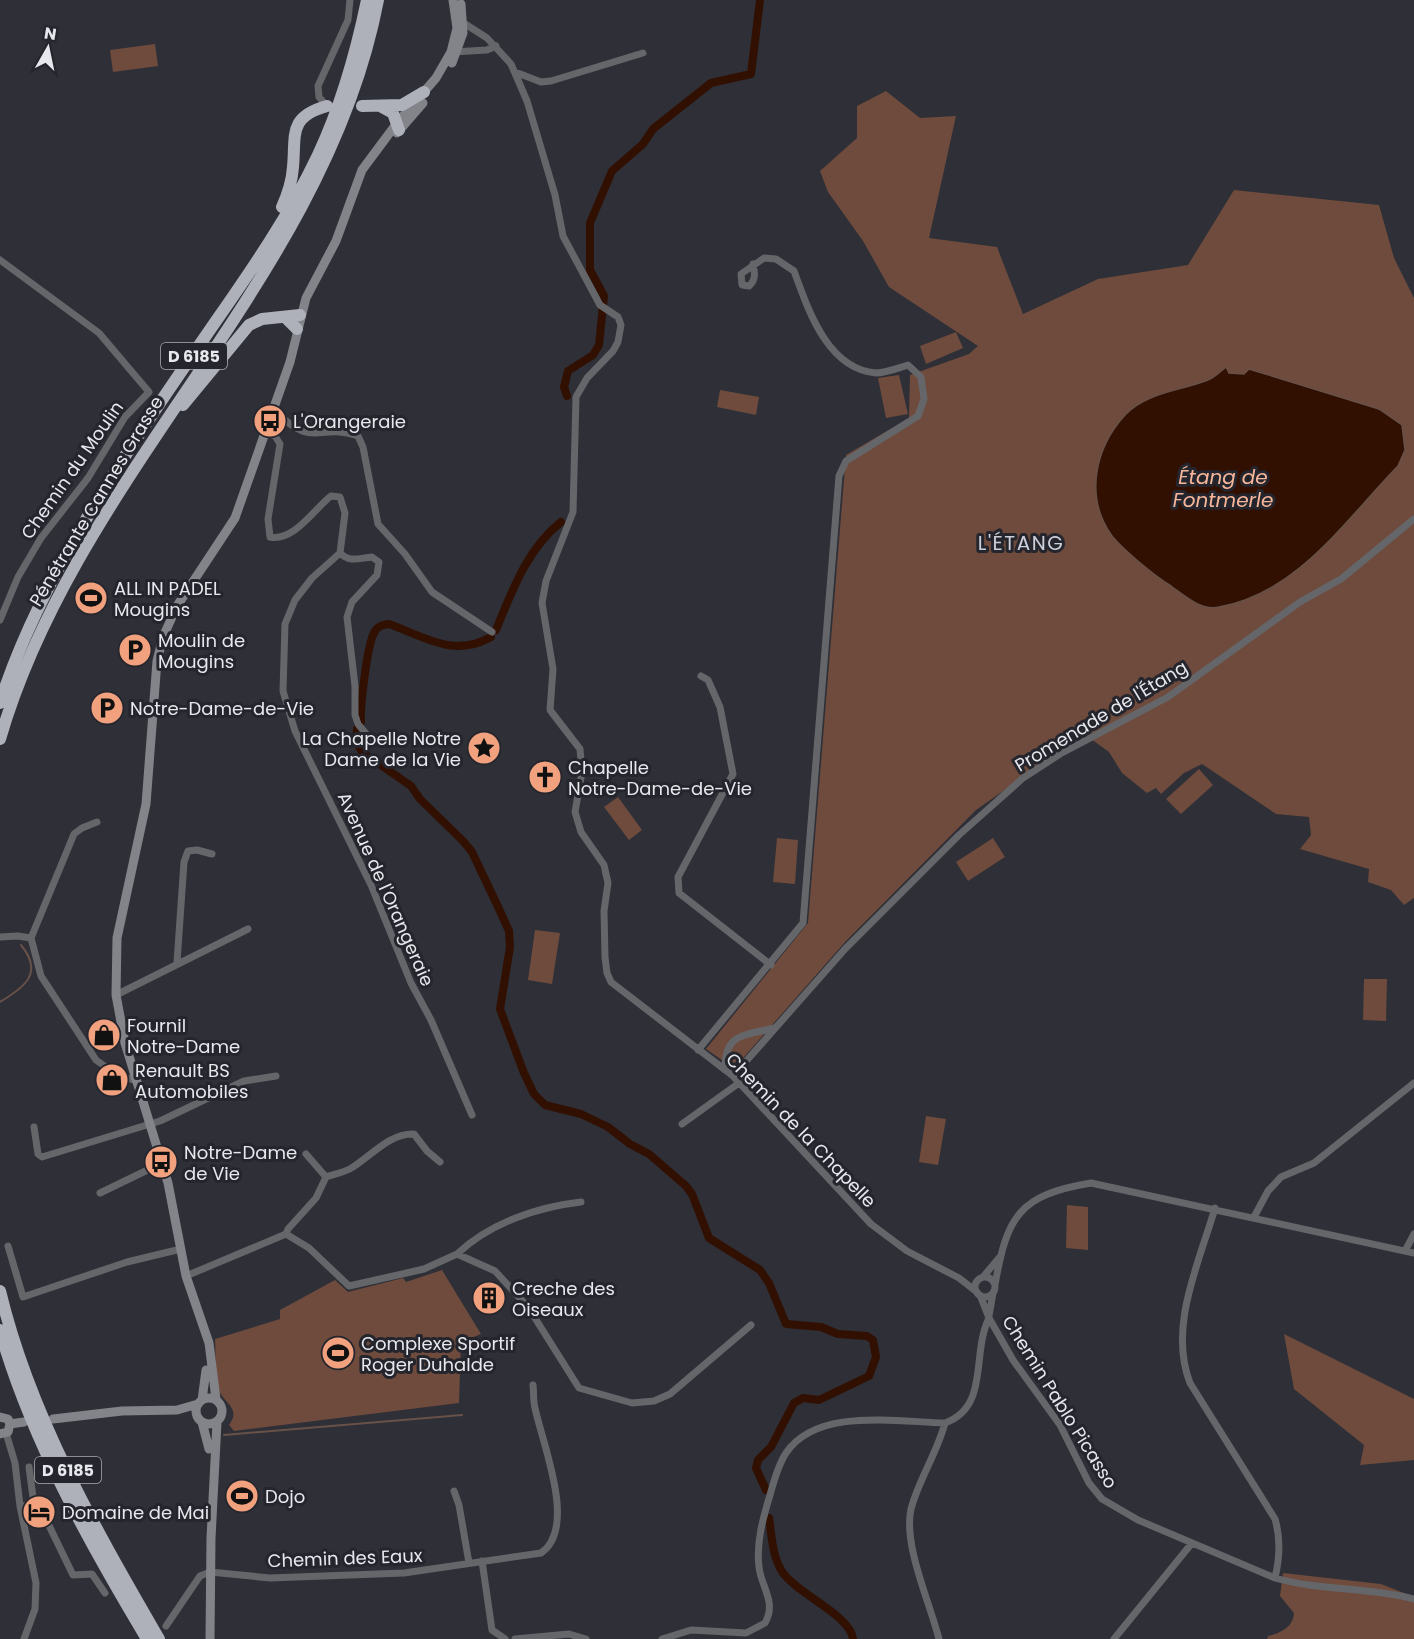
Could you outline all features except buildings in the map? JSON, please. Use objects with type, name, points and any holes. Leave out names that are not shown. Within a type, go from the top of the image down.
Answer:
[{"type":"highway","name":"Pénétrante Cannes Grasse","points":[[0,703],[25,639],[77,538],[128,455],[262,254],[318,155],[347,79],[367,0]]},
{"type":"highway","name":"Pénétrante Cannes Grasse","points":[[0,739],[18,684],[51,609],[141,458],[276,253],[302,208],[346,114],[380,0]]},
{"type":"highway","points":[[362,106],[402,105],[424,92]]},
{"type":"highway","points":[[216,322],[289,193],[296,126],[306,114],[327,106]]},
{"type":"highway","points":[[382,107],[391,110],[398,127]]},
{"type":"highway","points":[[141,458],[249,325],[262,319],[300,315]]},
{"type":"highway","points":[[285,317],[297,329]]},
{"type":"highway","name":"D 6185","points":[[0,1291],[28,1380],[53,1440],[112,1559],[159,1639]]},
{"type":"highway","name":"D 6185","points":[[0,1330],[21,1392],[58,1476],[103,1564],[147,1639]]},
{"type":"main road","points":[[453,0],[460,20]]},
{"type":"main road","points":[[398,127],[447,71],[454,52],[460,20],[460,0]]},
{"type":"main road","points":[[210,1639],[211,1538],[217,1422],[223,1412],[216,1400],[212,1382],[211,1353],[186,1276],[168,1183],[119,1021],[116,995],[117,938],[146,804],[154,682],[163,637],[177,606],[235,518],[290,362],[300,315],[336,241],[351,199],[374,158],[454,52]]},
{"type":"main road","points":[[205,1332],[206,1379],[196,1411],[209,1446],[211,1538]]},
{"type":"main road","points":[[53,1419],[122,1411],[177,1410],[209,1398],[216,1400]]},
{"type":"main road","points":[[177,1410],[209,1425],[217,1422]]},
{"type":"main road","points":[[0,1418],[8,1419],[5,1431]]},
{"type":"main road","points":[[5,1431],[24,1422]]},
{"type":"street","points":[[327,106],[319,97],[318,86],[348,20],[350,0]]},
{"type":"street","name":"Chemin de la Chapelle","points":[[460,20],[496,46],[516,74],[527,101],[549,174],[563,236],[603,307],[618,317],[621,325],[618,342],[607,358],[587,378],[576,397],[573,512],[546,581],[542,603],[553,669],[550,710],[580,749],[582,772],[575,813],[581,832],[604,865],[608,883],[604,911],[607,973],[611,982],[733,1076],[871,1224],[907,1251],[959,1278],[979,1294]]},
{"type":"street","points":[[454,52],[487,50],[496,46]]},
{"type":"street","points":[[516,74],[542,82],[551,81],[643,52]]},
{"type":"street","points":[[698,1050],[802,927],[839,476],[846,461],[918,416],[924,399],[921,377],[908,365],[879,373],[859,370],[825,343],[794,271],[786,263],[764,258],[753,264]]},
{"type":"street","name":"Chemin du Moulin","points":[[0,260],[99,333],[149,392],[125,417],[88,478],[40,538],[18,577],[0,620]]},
{"type":"street","points":[[274,410],[293,428],[308,435],[348,433],[358,436],[363,447],[378,524],[405,554],[432,592],[492,632]]},
{"type":"street","points":[[266,432],[275,436],[280,444],[268,519],[270,537],[278,538],[289,535],[321,503],[332,496],[340,497],[345,513],[340,553],[345,558],[355,560],[372,557],[377,559],[380,568],[375,578],[352,602],[347,617],[360,727],[372,741]]},
{"type":"street","name":"Promenade de l'Étang","points":[[733,1076],[845,949],[959,835],[1023,778],[1060,754],[1177,690],[1300,602],[1341,579],[1414,519]]},
{"type":"street","name":"Avenue de l'Orangeraie","points":[[340,553],[312,578],[295,600],[285,624],[283,691],[288,712],[336,811],[344,836],[371,885],[411,983],[431,1020],[472,1115]]},
{"type":"street","points":[[701,676],[708,680],[720,707],[733,774],[678,877],[677,885],[679,893],[771,965]]},
{"type":"street","points":[[97,822],[74,834],[31,938],[41,976],[96,1060],[107,1070],[137,1081]]},
{"type":"street","points":[[177,962],[184,862],[188,851],[197,850],[212,854]]},
{"type":"street","points":[[116,995],[177,962],[248,929]]},
{"type":"street","points":[[0,938],[18,936],[31,938]]},
{"type":"street","points":[[725,1070],[727,1048],[733,1039],[774,1028]]},
{"type":"street","points":[[34,1127],[38,1154],[42,1157],[150,1124],[244,1082],[276,1076]]},
{"type":"street","points":[[682,1124],[739,1083]]},
{"type":"street","points":[[1254,1217],[1268,1191],[1281,1177],[1314,1163],[1414,1083]]},
{"type":"street","points":[[186,1276],[286,1234],[316,1198],[326,1177],[352,1168],[374,1150],[404,1133],[414,1134],[427,1151],[440,1162]]},
{"type":"street","points":[[306,1154],[326,1177]]},
{"type":"street","points":[[100,1193],[162,1163]]},
{"type":"street","points":[[999,1258],[981,1278],[976,1287],[979,1294],[987,1296],[993,1293],[999,1258],[1014,1221],[1028,1205],[1057,1189],[1091,1183],[1229,1211],[1414,1253]]},
{"type":"street","points":[[286,1234],[309,1248],[349,1286],[424,1269],[457,1254],[473,1239],[496,1227],[530,1213],[581,1202]]},
{"type":"street","points":[[1215,1208],[1180,1340],[1182,1364],[1190,1383],[1275,1519],[1280,1541],[1275,1578]]},
{"type":"street","points":[[1405,1251],[1414,1234]]},
{"type":"street","points":[[8,1246],[23,1296],[127,1262],[181,1249]]},
{"type":"street","points":[[457,1254],[495,1271],[528,1307],[579,1388],[621,1401],[632,1403],[654,1401],[670,1394],[750,1325]]},
{"type":"street","name":"Chemin de la Chapelle","points":[[959,1278],[981,1278]]},
{"type":"street","points":[[981,1278],[992,1280],[995,1285]]},
{"type":"street","name":"Chemin Pablo Picasso","points":[[988,1320],[993,1293]]},
{"type":"street","name":"Chemin Pablo Picasso","points":[[979,1294],[988,1320],[1013,1360],[1060,1425],[1089,1483],[1102,1499],[1138,1520],[1275,1578],[1292,1583],[1394,1594],[1414,1599]]},
{"type":"street","points":[[662,1639],[691,1630],[746,1633],[765,1623],[771,1607],[759,1568],[760,1536],[781,1462],[795,1442],[806,1434],[840,1421],[945,1423],[966,1411],[973,1400],[988,1320]]},
{"type":"street","name":"Chemin des Eaux","points":[[210,1572],[270,1578],[404,1573],[541,1553],[553,1540],[556,1531],[555,1477],[534,1406],[534,1385]]},
{"type":"street","points":[[939,1639],[909,1536],[914,1499],[945,1423]]},
{"type":"street","points":[[5,1431],[15,1463],[20,1506],[36,1583],[35,1609],[24,1639]]},
{"type":"street","points":[[29,1467],[34,1505]]},
{"type":"street","points":[[454,1491],[459,1505],[469,1563]]},
{"type":"street","points":[[20,1506],[34,1505],[41,1509],[73,1575],[92,1574],[105,1593]]},
{"type":"street","points":[[1114,1639],[1192,1542]]},
{"type":"street","points":[[482,1561],[492,1630],[505,1639]]},
{"type":"street","points":[[166,1626],[200,1576],[210,1572]]},
{"type":"street","points":[[515,1639],[568,1634],[586,1639]]},
{"type":"shaded area","points":[[155,44],[158,66],[113,72],[110,50]]},
{"type":"shaded area","points":[[886,91],[920,118],[956,116],[929,238],[997,247],[1023,314],[1098,279],[1188,265],[1234,190],[1379,205],[1394,258],[1414,298],[1414,898],[1404,905],[1391,890],[1368,882],[1369,869],[1300,849],[1311,835],[1309,817],[1276,814],[1202,764],[1184,773],[1161,794],[1156,788],[1147,793],[1122,773],[1109,752],[1084,734],[976,810],[846,941],[737,1065],[732,1067],[706,1049],[808,923],[846,455],[909,418],[910,375],[969,354],[978,346],[889,287],[863,241],[828,192],[820,171],[857,138],[857,106]],"holes":[[[1398,466],[1320,549],[1268,591]]]},
{"type":"shaded area","points":[[956,332],[963,348],[926,364],[920,346]]},
{"type":"shaded area","points":[[899,375],[908,414],[886,418],[878,378]]},
{"type":"shaded area","points":[[720,390],[759,397],[756,415],[717,407]]},
{"type":"shaded area","points":[[1199,769],[1213,785],[1181,814],[1166,799]]},
{"type":"shaded area","points":[[618,797],[642,830],[629,840],[604,807]]},
{"type":"shaded area","points":[[777,838],[798,840],[795,884],[773,882]]},
{"type":"shaded area","points":[[993,838],[1005,857],[968,881],[956,862]]},
{"type":"shaded area","points":[[535,930],[560,933],[552,984],[528,980]]},
{"type":"shaded area","points":[[1364,979],[1387,979],[1386,1021],[1363,1020]]},
{"type":"shaded area","points":[[926,1116],[946,1119],[938,1165],[919,1162]]},
{"type":"shaded area","points":[[1067,1205],[1088,1207],[1088,1250],[1066,1248]]},
{"type":"shaded area","name":"Complexe Sportif Roger Duhalde","points":[[442,1270],[481,1334],[461,1342],[459,1403],[234,1431],[229,1425],[233,1410],[218,1388],[215,1339],[280,1319],[280,1310],[335,1280],[348,1292],[403,1278],[406,1282]]},
{"type":"shaded area","points":[[1284,1334],[1414,1399],[1414,1460],[1360,1465],[1364,1445],[1294,1389]]},
{"type":"shaded area","points":[[1283,1573],[1381,1584],[1414,1597],[1414,1639],[1267,1639],[1268,1636],[1286,1629],[1293,1618],[1294,1613],[1280,1596]]},
{"type":"water","name":"Étang de Fontmerle","points":[[1226,367],[1229,373],[1244,374],[1249,369],[1379,409],[1402,425],[1405,450],[1398,466],[1340,530],[1296,570],[1273,587],[1247,599],[1212,608],[1194,602],[1164,582],[1117,542],[1103,521],[1096,489],[1100,458],[1106,442],[1125,415],[1143,401],[1210,379]]},
{"type":"waterway","points":[[567,396],[564,387],[568,371],[593,355],[599,345],[604,296],[590,270],[590,223],[612,171],[643,144],[653,129],[711,83],[751,74],[760,0]]},
{"type":"waterway","points":[[496,630],[530,558],[549,533],[561,522]]},
{"type":"waterway","points":[[491,637],[465,646],[452,646],[389,624],[378,627],[369,650],[361,722],[357,729],[356,741],[362,752],[411,786],[420,799],[472,852],[509,931],[510,947],[500,1009],[534,1094],[545,1105],[581,1114],[608,1127],[630,1144],[649,1154],[686,1186],[692,1194],[709,1238],[760,1270],[769,1283],[786,1324],[821,1327],[838,1334],[867,1336],[873,1340],[876,1357],[869,1376],[819,1400],[803,1398],[794,1403],[771,1447],[758,1460],[756,1468],[766,1490]]},
{"type":"waterway","points":[[0,1002],[24,985],[31,971],[28,955],[21,945]]},
{"type":"waterway","points":[[224,1435],[462,1415]]},
{"type":"waterway","points":[[769,1518],[775,1553],[783,1573],[843,1622],[850,1630],[853,1639]]},
{"type":"place","name":"L'Orangeraie","points":[[270,421]]},
{"type":"place","name":"ALL IN PADEL Mougins","points":[[91,598]]},
{"type":"place","name":"Moulin de Mougins","points":[[135,650]]},
{"type":"place","name":"Notre-Dame-de-Vie","points":[[107,708]]},
{"type":"place","name":"La Chapelle Notre Dame de la Vie","points":[[484,748]]},
{"type":"place","name":"Chapelle Notre-Dame-de-Vie","points":[[545,777]]},
{"type":"place","name":"Fournil Notre-Dame","points":[[104,1035]]},
{"type":"place","name":"Renault BS Automobiles","points":[[112,1080]]},
{"type":"place","name":"Notre-Dame de Vie","points":[[161,1162]]},
{"type":"place","name":"Creche des Oiseaux","points":[[489,1298]]},
{"type":"place","name":"Complexe Sportif Roger Duhalde","points":[[338,1353]]},
{"type":"place","name":"Dojo","points":[[242,1496]]},
{"type":"place","name":"Domaine de Mai","points":[[39,1512]]},
{"type":"district","name":"L'ÉTANG","points":[[1021,543]]}]
